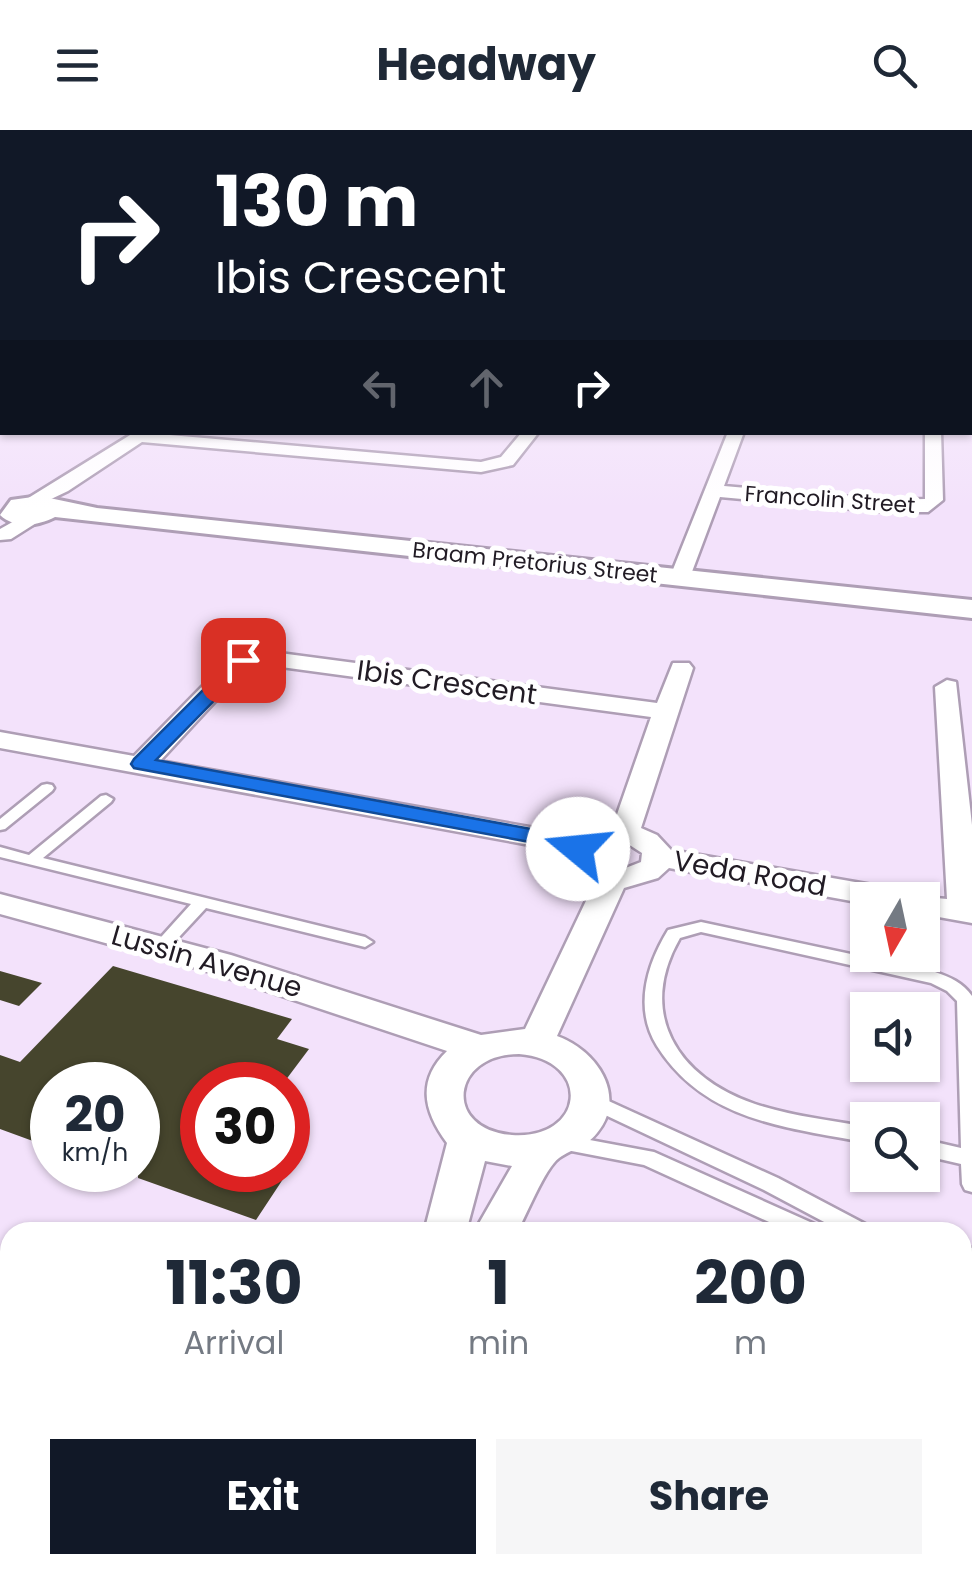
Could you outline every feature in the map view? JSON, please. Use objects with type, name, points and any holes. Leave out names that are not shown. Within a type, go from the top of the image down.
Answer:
[{"type":"street","points":[[24,513],[144,435],[487,467],[510,458],[529,435]]},
{"type":"street","points":[[317,453],[338,435]]},
{"type":"street","points":[[680,577],[735,435]]},
{"type":"street","name":"Francolin Street","points":[[716,490],[886,506],[928,506],[934,500],[933,435]]},
{"type":"street","name":"Braam Pretorius Street","points":[[24,513],[97,516],[972,609]]},
{"type":"street","name":"Ibis Crescent","points":[[142,764],[237,664],[257,657],[668,712]]},
{"type":"street","points":[[625,833],[681,668]]},
{"type":"street","points":[[940,907],[968,912],[955,831],[962,750],[948,687]]},
{"type":"street","points":[[0,740],[580,845],[598,834],[625,833],[648,842],[658,857],[654,868],[643,876],[612,878],[584,866],[578,857],[580,845]]},
{"type":"street","name":"Veda Road","points":[[658,857],[850,891]]},
{"type":"street","points":[[501,1222],[551,1146],[582,1124],[591,1100],[588,1081],[576,1064],[558,1051],[536,1044],[612,878]]},
{"type":"street","name":"Lussin Avenue","points":[[0,904],[160,946],[480,1048],[513,1041],[536,1044]]},
{"type":"street","name":"Lussin Avenue","points":[[411,1028],[450,1072]]},
{"type":"street","points":[[480,1048],[462,1058],[450,1072],[444,1088],[445,1106],[453,1122],[468,1136],[504,1150],[551,1146]]},
{"type":"street","points":[[448,1222],[462,1176],[468,1136]]},
{"type":"lane","points":[[0,826],[47,788]]},
{"type":"lane","points":[[32,860],[106,799]]},
{"type":"lane","points":[[0,852],[366,942]]},
{"type":"lane","points":[[160,946],[202,902]]},
{"type":"lane","points":[[850,1132],[745,1109],[718,1097],[676,1067],[653,1022],[652,1010],[657,973],[674,934],[701,927],[936,978],[959,991],[966,1000],[971,1037],[972,1184]]},
{"type":"lane","points":[[591,1100],[771,1184],[842,1222]]},
{"type":"lane","points":[[551,1146],[647,1158],[789,1222]]},
{"type":"lane","points":[[940,1152],[970,1158]]},
{"type":"building","points":[[113,966],[292,1019],[277,1039],[309,1049],[299,1062],[180,1062],[180,1192],[274,1192],[256,1220],[160,1186],[160,1062],[30,1062],[30,1140],[0,1129],[0,1055],[20,1062]]},
{"type":"building","points":[[0,971],[42,983],[19,1006],[0,1000]]},
{"type":"route","points":[[243,660],[142,764],[580,845],[578,849]]}]
